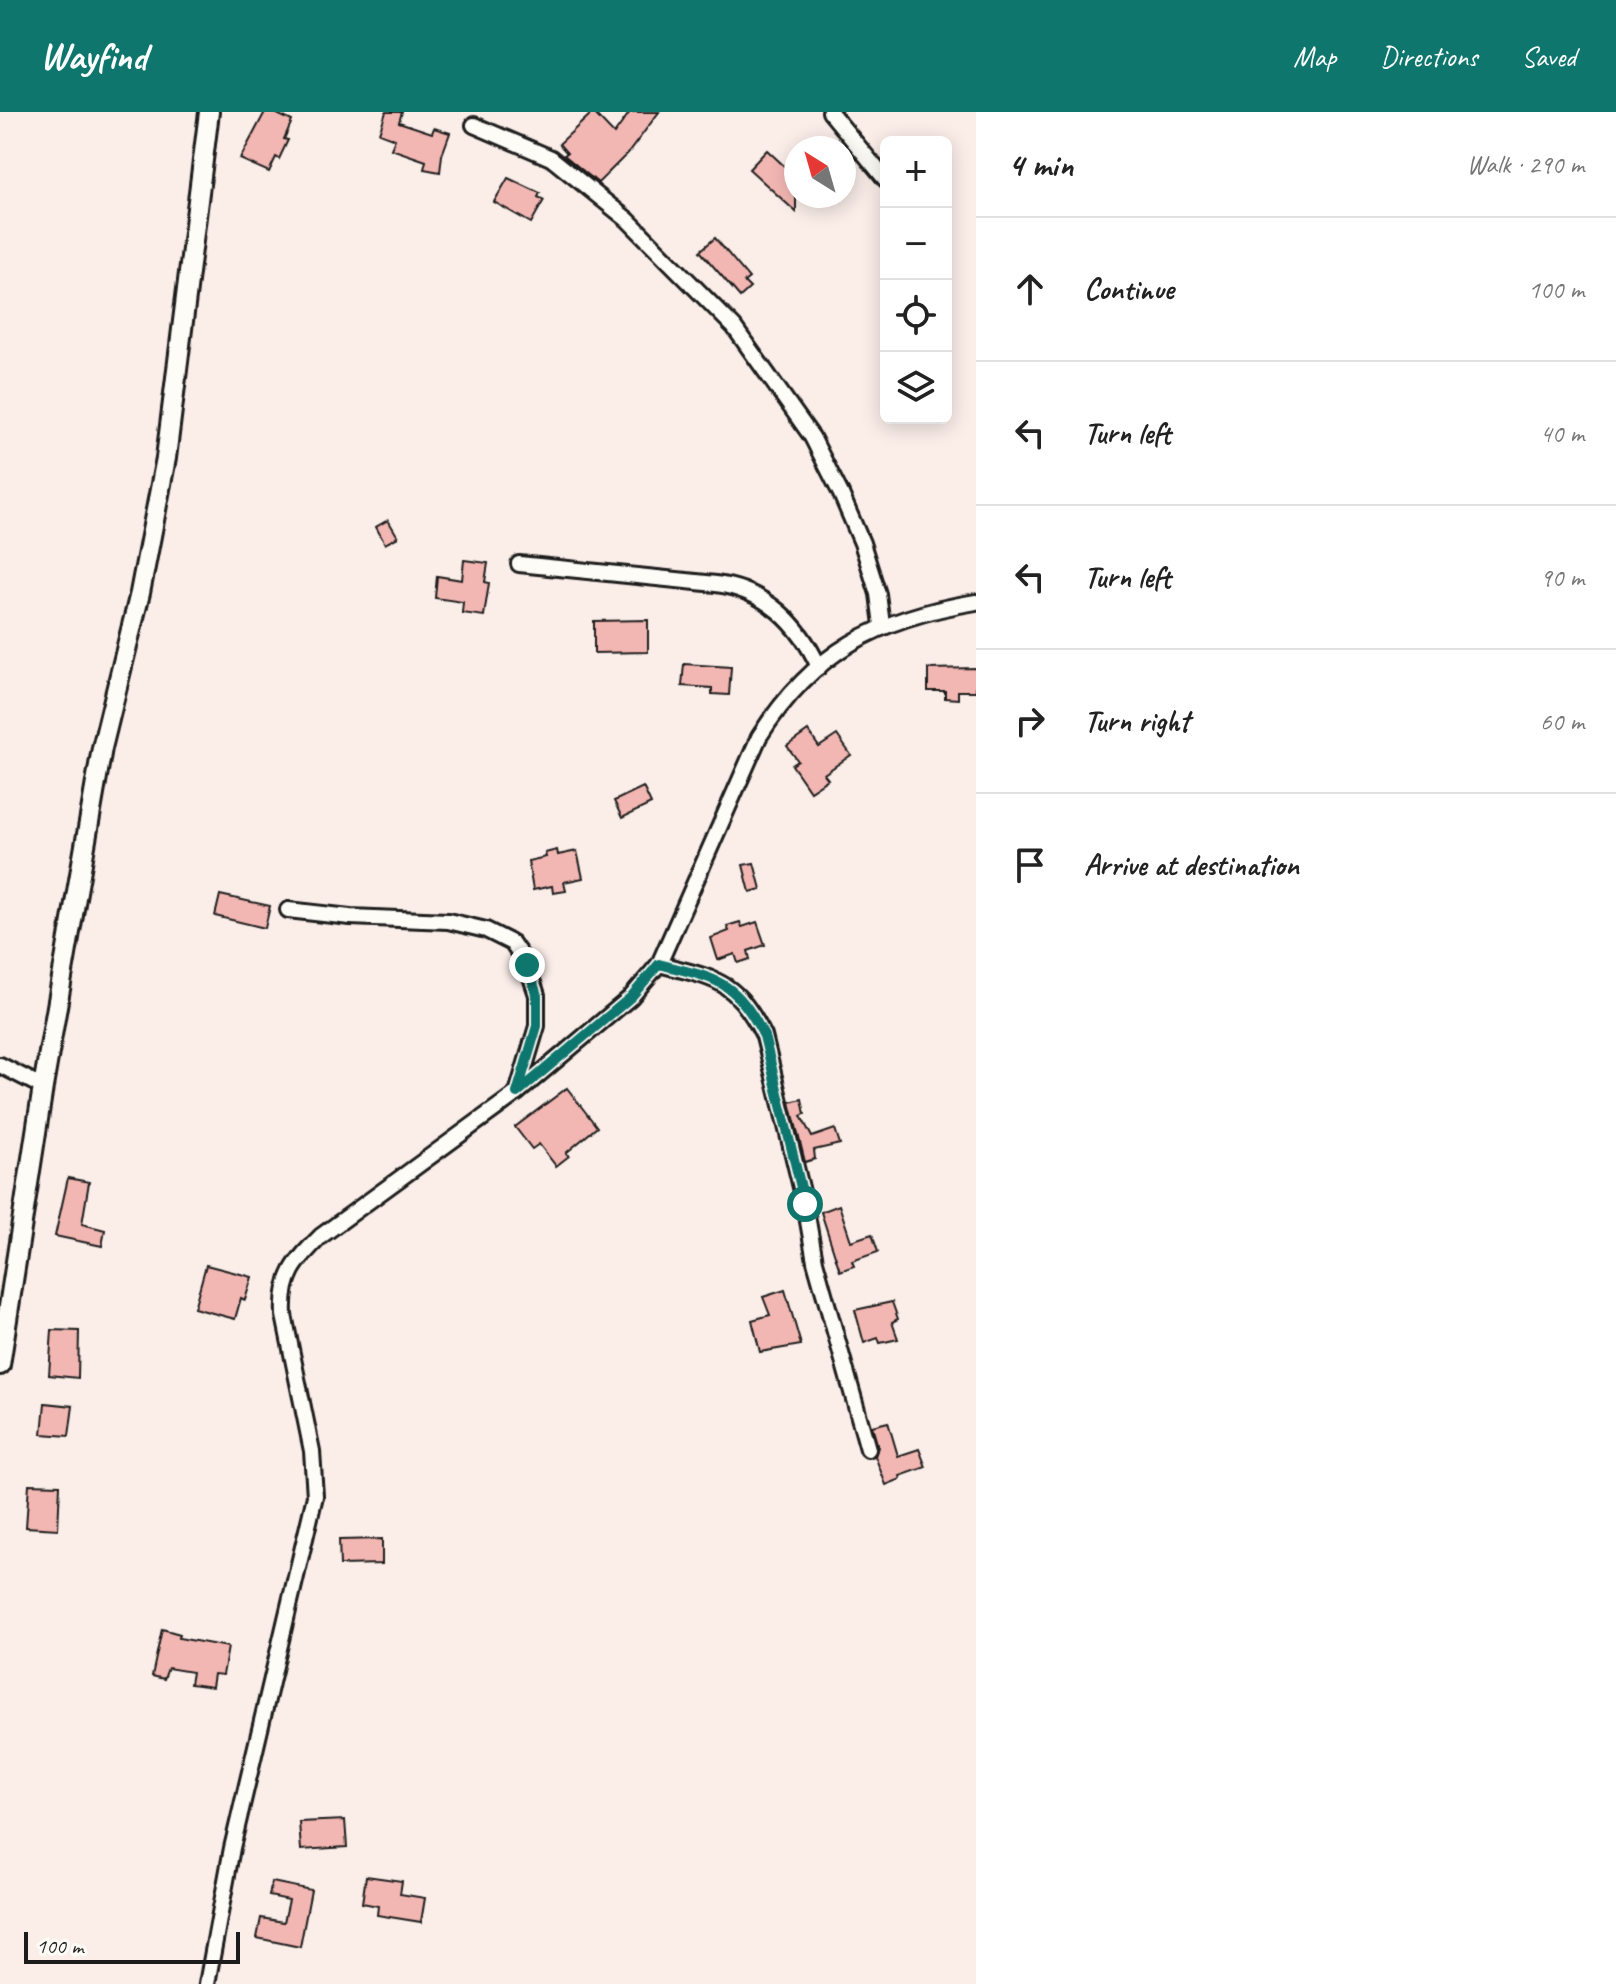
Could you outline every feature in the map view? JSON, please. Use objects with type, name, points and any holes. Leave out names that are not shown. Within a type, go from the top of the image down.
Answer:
[{"type":"street","points":[[0,1365],[43,1087],[102,748],[140,593],[166,458],[209,112]]},
{"type":"street","points":[[830,112],[880,173]]},
{"type":"street","points":[[474,125],[551,158],[628,220],[734,327],[812,437],[841,494],[862,543],[878,594],[882,625]]},
{"type":"street","points":[[519,564],[716,584],[747,591],[776,607],[787,618],[819,667]]},
{"type":"street","points":[[207,1984],[232,1848],[315,1496],[312,1451],[284,1315],[283,1294],[297,1259],[321,1236],[517,1093],[631,997],[659,964],[759,737],[777,708],[819,667],[840,649],[882,625],[976,602]]},
{"type":"street","points":[[288,910],[350,917],[448,921],[486,930],[512,943],[527,965],[537,995],[537,1026],[517,1093]]},
{"type":"street","points":[[659,964],[717,981],[736,992],[764,1036],[805,1204],[815,1261],[868,1449]]},
{"type":"street","points":[[0,1065],[43,1087]]},
{"type":"building","points":[[265,112],[273,112],[292,121],[284,139],[288,140],[269,172],[240,159]]},
{"type":"building","points":[[386,112],[402,112],[399,122],[432,133],[434,128],[450,133],[440,172],[424,169],[426,161],[391,149],[395,139],[379,133]]},
{"type":"building","points":[[593,112],[614,134],[630,112],[659,112],[629,152],[598,183],[564,155],[567,153],[559,144]]},
{"type":"building","points":[[767,150],[784,166],[784,201],[749,169]]},
{"type":"building","points":[[508,178],[540,193],[538,197],[544,200],[531,223],[494,202]]},
{"type":"building","points":[[715,238],[749,278],[744,282],[750,288],[740,297],[700,251]]},
{"type":"building","points":[[388,520],[398,537],[385,544],[376,527]]},
{"type":"building","points":[[464,560],[488,563],[485,582],[489,583],[484,616],[462,613],[463,602],[435,598],[437,576],[462,580]]},
{"type":"building","points":[[648,620],[648,652],[594,653],[594,621]]},
{"type":"building","points":[[684,664],[731,667],[729,695],[712,694],[712,688],[682,686]]},
{"type":"building","points":[[976,668],[976,691],[958,691],[958,699],[945,698],[945,691],[928,691],[928,669]]},
{"type":"building","points":[[808,731],[819,747],[837,735],[851,755],[824,774],[828,779],[810,791],[792,765],[798,761],[787,746]]},
{"type":"building","points":[[643,787],[651,804],[622,818],[614,801]]},
{"type":"building","points":[[557,850],[558,855],[577,851],[583,878],[564,882],[566,891],[553,893],[552,886],[533,890],[528,861],[546,857],[545,853]]},
{"type":"building","points":[[754,863],[761,889],[750,892],[743,865]]},
{"type":"building","points":[[220,895],[270,906],[265,928],[215,916]]},
{"type":"building","points":[[740,922],[742,927],[757,922],[765,945],[748,951],[750,959],[738,963],[735,954],[718,960],[711,938],[729,931],[727,926]]},
{"type":"building","points":[[567,1088],[597,1127],[566,1153],[569,1156],[556,1166],[539,1144],[532,1149],[515,1127]]},
{"type":"building","points":[[802,1099],[805,1114],[801,1116],[812,1137],[835,1129],[840,1144],[814,1150],[815,1159],[805,1162],[790,1102]]},
{"type":"building","points":[[68,1178],[89,1182],[82,1224],[105,1230],[102,1246],[55,1236]]},
{"type":"building","points":[[839,1205],[851,1241],[872,1234],[878,1252],[852,1261],[854,1266],[840,1271],[821,1212]]},
{"type":"building","points":[[206,1265],[252,1277],[235,1319],[194,1308]]},
{"type":"building","points":[[785,1290],[801,1345],[760,1352],[752,1320],[770,1315],[763,1297]]},
{"type":"building","points":[[892,1302],[898,1319],[892,1322],[898,1339],[880,1343],[878,1338],[864,1343],[855,1310]]},
{"type":"building","points":[[52,1330],[79,1331],[78,1378],[49,1375]]},
{"type":"building","points":[[45,1403],[73,1406],[69,1436],[42,1434]]},
{"type":"building","points":[[888,1422],[898,1456],[919,1449],[926,1467],[900,1476],[901,1479],[886,1485],[875,1456],[878,1447],[872,1426]]},
{"type":"building","points":[[29,1484],[60,1485],[58,1529],[26,1527]]},
{"type":"building","points":[[382,1539],[382,1564],[340,1565],[339,1540]]},
{"type":"building","points":[[162,1629],[180,1634],[179,1638],[228,1647],[223,1675],[214,1674],[212,1687],[190,1684],[192,1672],[168,1668],[164,1679],[152,1676]]},
{"type":"building","points":[[345,1820],[347,1847],[301,1850],[299,1822]]},
{"type":"building","points":[[366,1876],[402,1881],[400,1894],[425,1898],[421,1922],[377,1915],[378,1906],[362,1903]]},
{"type":"building","points":[[272,1882],[311,1890],[300,1947],[257,1938],[261,1918],[284,1922],[289,1900],[269,1896]]},
{"type":"route","points":[[527,965],[537,995],[537,1026],[517,1093],[597,1028],[631,997],[659,964],[717,981],[736,992],[764,1036],[805,1204]]}]
